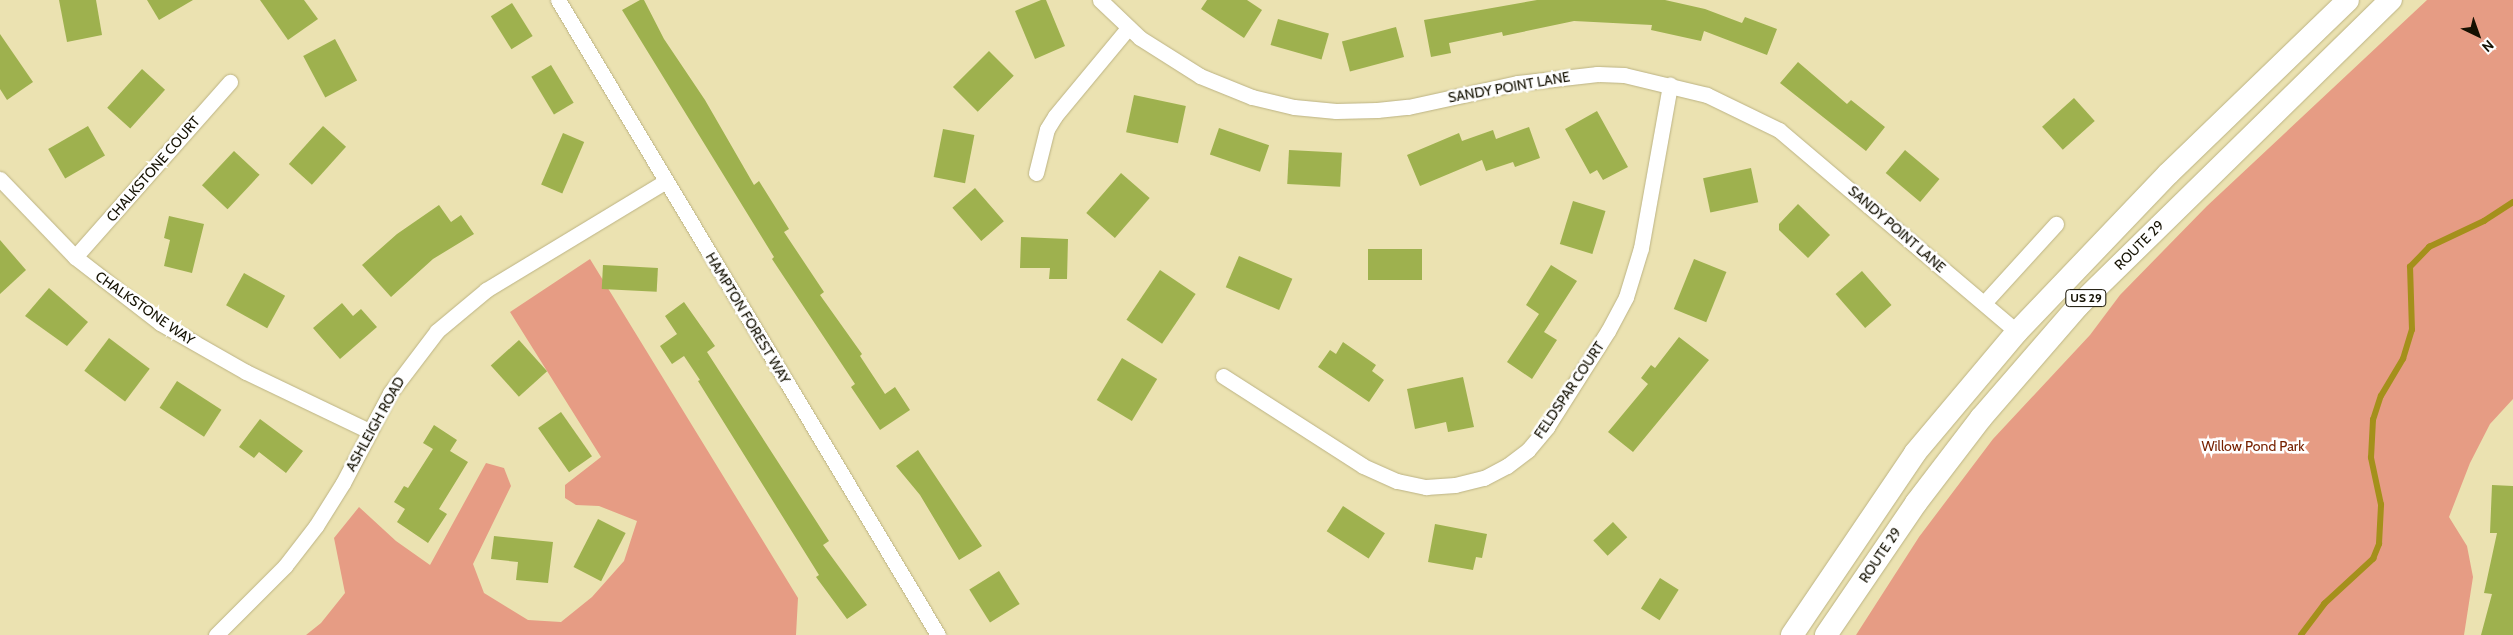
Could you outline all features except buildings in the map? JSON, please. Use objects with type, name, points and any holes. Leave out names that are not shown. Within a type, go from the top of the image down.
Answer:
[{"type":"main road","name":"US 29","points":[[1792,635],[1915,453],[2017,332],[2168,174],[2348,0]]},
{"type":"main road","name":"ROUTE 29","points":[[1826,635],[1916,503],[1980,418],[2078,306],[2391,0]]},
{"type":"street","name":"HAMPTON FOREST WAY","points":[[558,0],[938,635]]},
{"type":"street","name":"SANDY POINT LANE","points":[[1100,0],[1128,28],[1200,76],[1252,97],[1294,107],[1336,111],[1408,107],[1565,75],[1624,75],[1670,85],[1720,100],[1779,130],[2017,332]]},
{"type":"street","points":[[1036,173],[1047,130],[1055,116],[1128,28]]},
{"type":"street","name":"CHALKSTONE COURT","points":[[76,257],[230,82]]},
{"type":"street","name":"FELDSPAR COURT","points":[[1223,376],[1363,466],[1397,481],[1426,487],[1456,486],[1484,478],[1507,466],[1528,450],[1547,427],[1608,331],[1626,297],[1641,248],[1670,85]]},
{"type":"street","name":"CHALKSTONE WAY","points":[[0,178],[76,257],[153,317],[194,344],[370,431]]},
{"type":"street","name":"ASHLEIGH ROAD","points":[[216,635],[285,566],[316,526],[343,483],[407,367],[437,331],[462,309],[530,262],[666,182]]},
{"type":"street","points":[[1984,303],[2056,224]]},
{"type":"green space","name":"Willow Pond Park","points":[[2427,0],[2513,0],[2513,399],[2490,424],[2470,463],[2449,517],[2467,546],[2473,577],[2464,635],[1856,635],[1919,537],[1993,439],[2090,335],[2120,295],[2207,206]]},
{"type":"green space","points":[[590,259],[798,598],[796,635],[306,635],[321,623],[345,593],[334,538],[359,507],[396,541],[430,565],[486,463],[504,468],[511,486],[473,564],[484,593],[528,620],[561,622],[592,597],[624,561],[637,521],[599,506],[576,505],[565,498],[565,485],[601,457],[510,312]]},
{"type":"waterway","points":[[2301,635],[2324,604],[2373,559],[2379,544],[2381,505],[2371,458],[2373,420],[2381,396],[2403,359],[2412,330],[2410,267],[2429,247],[2484,221],[2513,202]]}]
